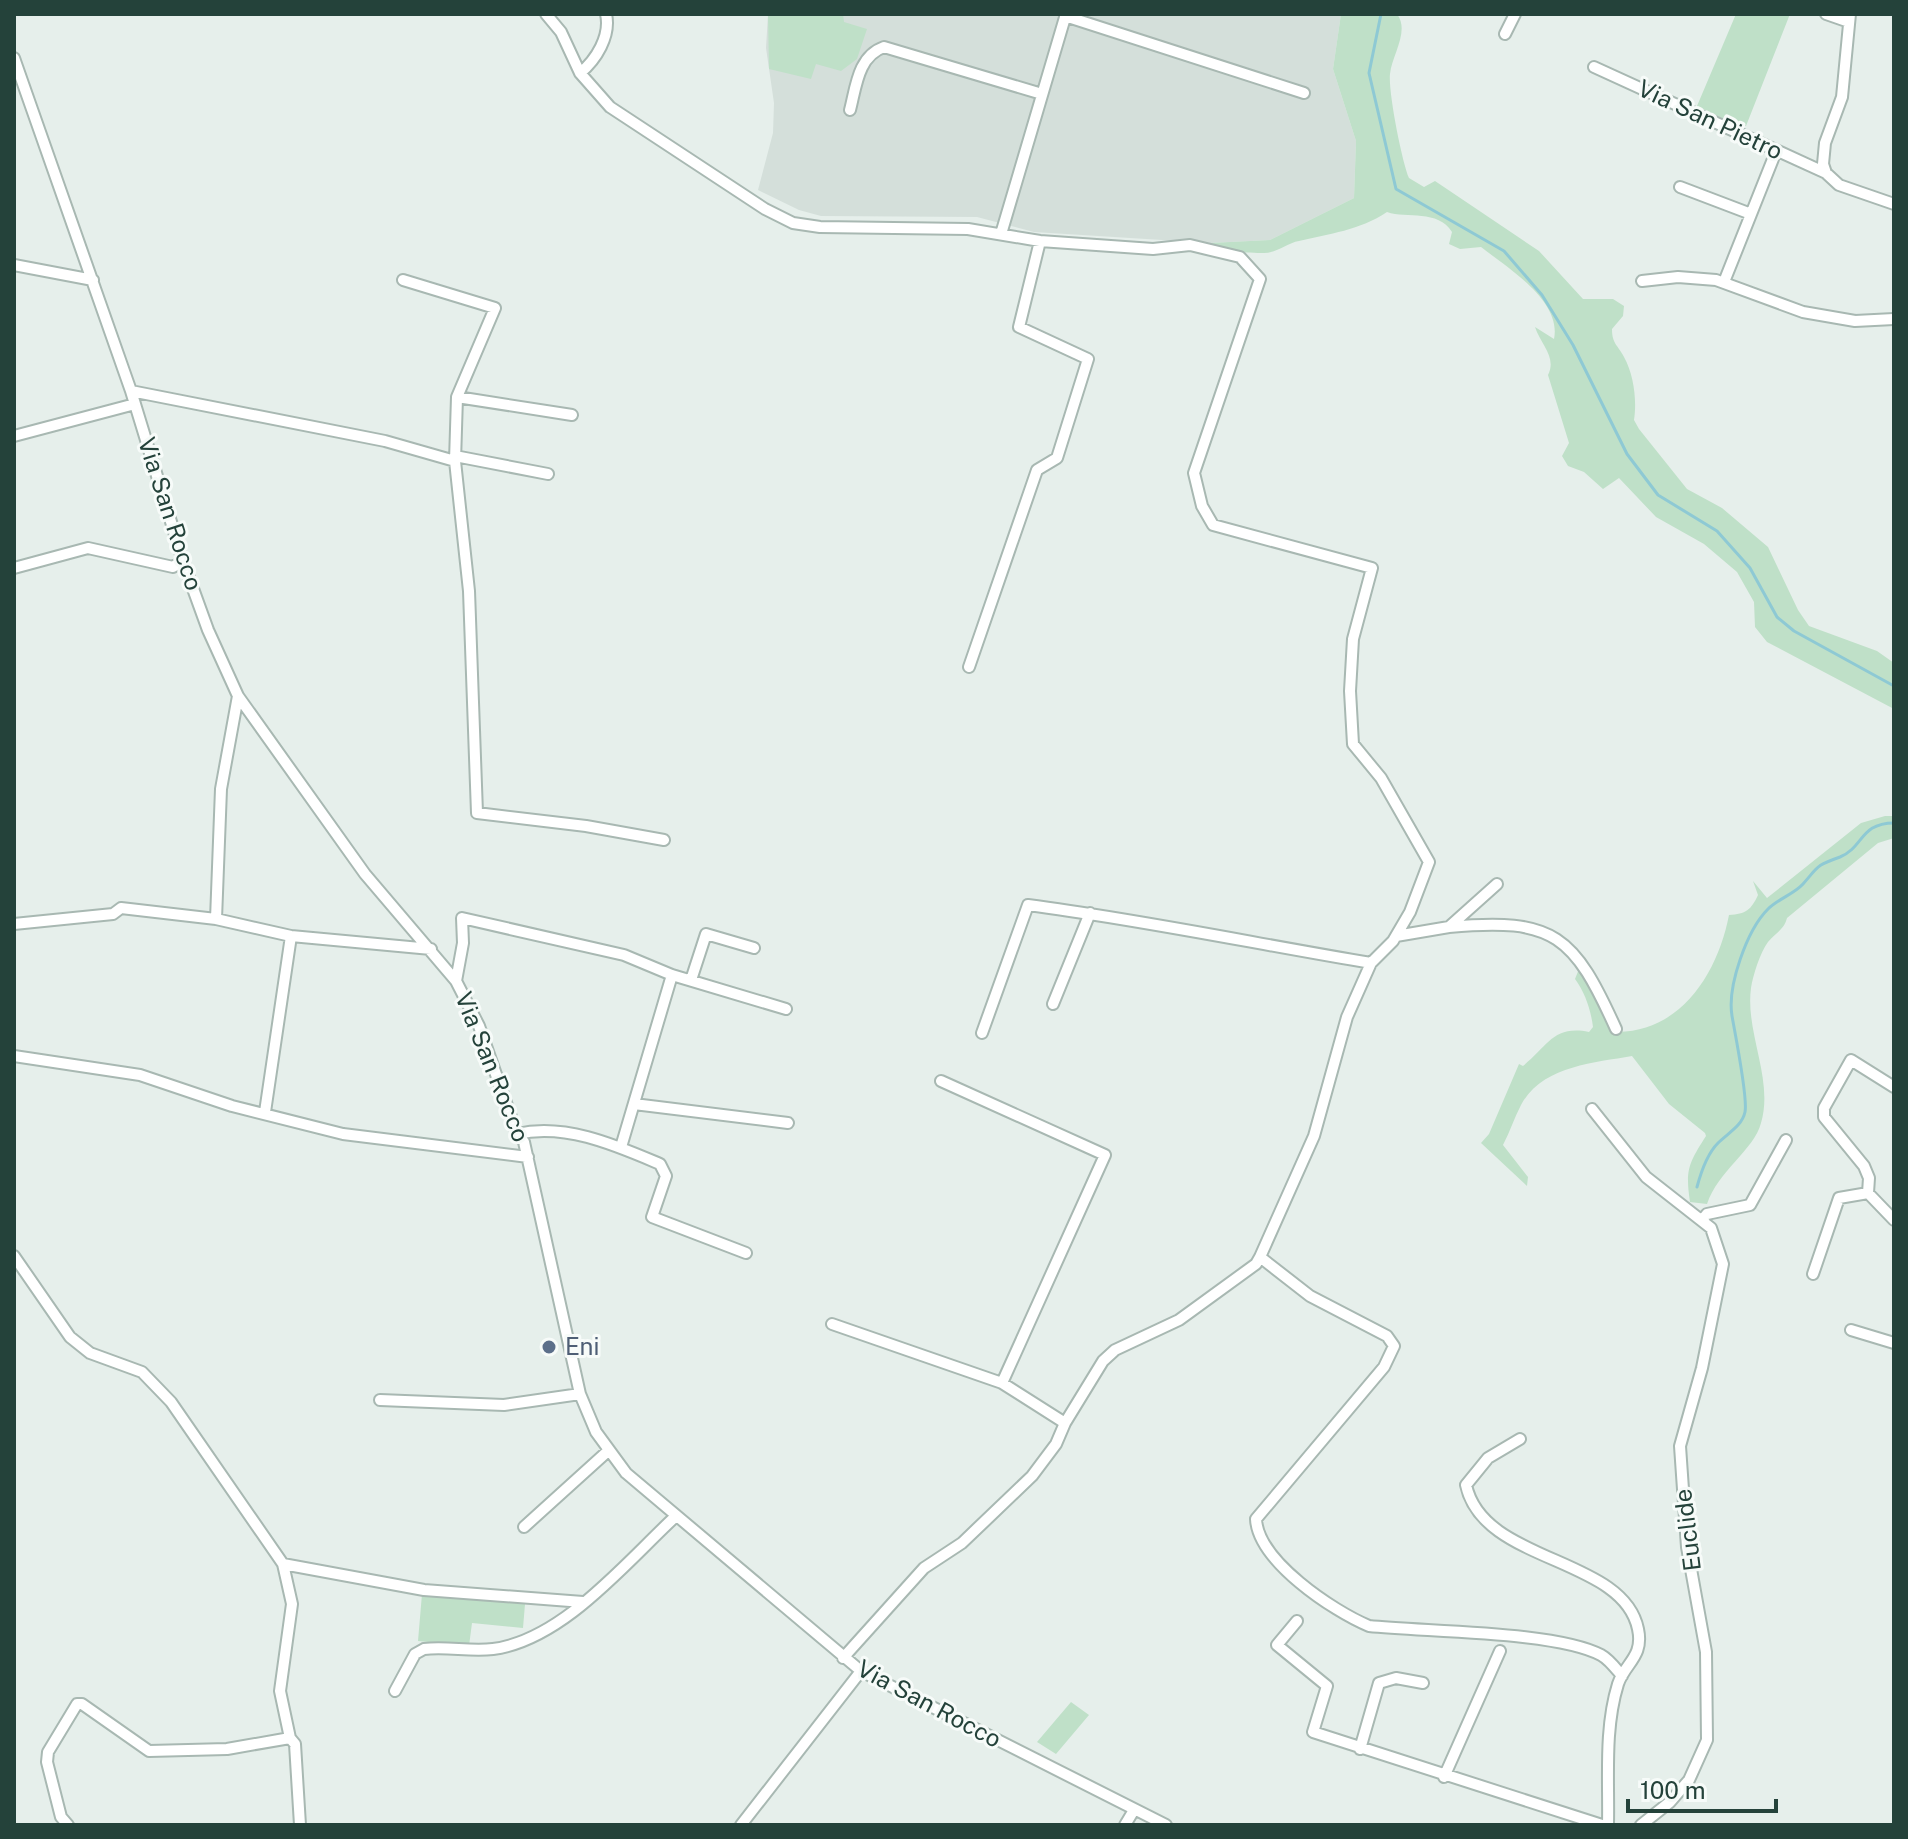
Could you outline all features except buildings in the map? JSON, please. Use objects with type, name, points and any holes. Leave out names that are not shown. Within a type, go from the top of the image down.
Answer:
[{"type":"street","points":[[546,14],[561,32],[580,73],[610,107],[765,209],[793,223],[820,227],[968,229],[1040,241],[1153,249],[1190,245],[1240,257],[1260,279],[1194,473],[1202,506],[1213,525],[1372,568],[1351,651],[1353,744],[1381,778],[1429,862],[1410,912],[1396,936],[1371,963],[1347,1017],[1314,1136],[1256,1264],[1179,1320],[1115,1350],[1093,1373],[1056,1444],[1032,1476],[962,1543],[924,1568],[843,1658]]},
{"type":"street","points":[[580,73],[589,66],[602,44],[608,23],[606,14]]},
{"type":"street","points":[[1505,34],[1515,14]]},
{"type":"street","points":[[1826,14],[1850,18],[1842,97],[1823,156],[1826,173]]},
{"type":"street","points":[[1001,234],[1066,15],[1304,93]]},
{"type":"street","points":[[850,110],[861,68],[875,50],[884,47],[1042,94]]},
{"type":"street","name":"Via San Rocco","points":[[14,58],[131,391],[183,561],[238,696],[365,874],[456,981],[479,1026],[517,1134],[524,1142],[580,1394],[608,1451],[626,1473],[861,1671],[1166,1825]]},
{"type":"street","name":"Via San Pietro","points":[[1594,67],[1826,173],[1839,185],[1894,204]]},
{"type":"street","points":[[1724,282],[1773,159]]},
{"type":"street","points":[[1680,187],[1751,214]]},
{"type":"street","points":[[969,667],[1037,470],[1057,458],[1088,359],[1019,327],[1040,241]]},
{"type":"street","points":[[14,265],[93,280]]},
{"type":"street","points":[[1642,281],[1678,277],[1724,282],[1803,312],[1855,321],[1894,319]]},
{"type":"street","points":[[403,280],[495,308],[457,397],[455,459],[469,591],[477,813],[586,826],[664,840]]},
{"type":"street","points":[[131,391],[385,441],[455,459],[548,474]]},
{"type":"street","points":[[457,397],[572,415]]},
{"type":"street","points":[[14,436],[135,404]]},
{"type":"street","points":[[14,568],[88,548],[158,566],[173,567],[183,561]]},
{"type":"street","points":[[216,919],[221,789],[238,696]]},
{"type":"street","points":[[1449,927],[1497,884]]},
{"type":"street","points":[[982,1033],[1028,905],[1090,913],[1371,963]]},
{"type":"street","points":[[14,924],[113,914],[121,908],[216,919],[291,936],[431,949]]},
{"type":"street","points":[[1053,1004],[1090,913]]},
{"type":"street","points":[[456,981],[462,962],[462,918],[624,955],[672,975],[786,1009]]},
{"type":"street","points":[[1396,936],[1490,923],[1521,926],[1554,936],[1568,946],[1592,976],[1616,1029]]},
{"type":"street","points":[[691,980],[706,934],[754,948]]},
{"type":"street","points":[[265,1112],[291,936]]},
{"type":"street","points":[[621,1147],[672,975]]},
{"type":"street","points":[[14,1056],[140,1075],[232,1106],[343,1134],[528,1157]]},
{"type":"street","points":[[1894,1087],[1851,1060],[1823,1112],[1864,1166],[1869,1178],[1868,1193],[1894,1220]]},
{"type":"street","points":[[941,1081],[1105,1155],[1002,1383]]},
{"type":"street","points":[[634,1104],[788,1123]]},
{"type":"street","points":[[1592,1109],[1646,1177],[1702,1220],[1707,1214],[1750,1205],[1786,1140]]},
{"type":"street","points":[[517,1134],[545,1130],[621,1147],[664,1169],[663,1186],[652,1217],[746,1253]]},
{"type":"street","points":[[1813,1274],[1834,1205],[1846,1195],[1868,1193]]},
{"type":"street","name":"Euclide","points":[[1641,1825],[1670,1802],[1689,1780],[1707,1740],[1706,1652],[1687,1547],[1680,1446],[1723,1280],[1721,1255],[1711,1228],[1702,1220]]},
{"type":"street","points":[[14,1256],[70,1337],[90,1353],[142,1372],[171,1402],[283,1564],[292,1604],[280,1691],[290,1738],[295,1744],[300,1825]]},
{"type":"street","points":[[1260,1257],[1310,1296],[1376,1329],[1387,1336],[1394,1346],[1384,1367],[1256,1519],[1262,1544],[1272,1556],[1346,1617],[1369,1626],[1536,1640],[1585,1649],[1602,1655],[1622,1676]]},
{"type":"street","points":[[832,1324],[1002,1383],[1065,1423]]},
{"type":"street","points":[[1851,1330],[1894,1343]]},
{"type":"street","points":[[380,1400],[504,1405],[580,1394]]},
{"type":"street","points":[[1520,1439],[1474,1471],[1466,1485],[1469,1496],[1486,1521],[1532,1550],[1611,1590],[1623,1600],[1634,1616],[1640,1639],[1637,1655],[1622,1676],[1609,1736],[1608,1825]]},
{"type":"street","points":[[524,1527],[608,1451]]},
{"type":"street","points":[[395,1691],[415,1654],[424,1649],[493,1649],[543,1633],[583,1602],[676,1516]]},
{"type":"street","points":[[283,1564],[424,1590],[583,1602]]},
{"type":"street","points":[[1297,1621],[1277,1645],[1327,1686],[1313,1732],[1444,1777],[1602,1825]]},
{"type":"street","points":[[1444,1777],[1500,1651]]},
{"type":"street","points":[[741,1825],[861,1671]]},
{"type":"street","points":[[1360,1749],[1379,1683],[1396,1678],[1423,1683]]},
{"type":"street","points":[[68,1825],[61,1817],[53,1795],[47,1762],[48,1752],[77,1704],[82,1704],[149,1751],[227,1749],[290,1738]]},
{"type":"street","points":[[1125,1825],[1134,1810]]},
{"type":"shaded area","points":[[768,14],[1341,14],[1333,69],[1356,141],[1354,198],[1270,240],[1210,243],[1034,232],[977,217],[821,216],[799,210],[758,190],[773,133],[774,103],[766,48]]},
{"type":"green space","points":[[768,14],[843,14],[844,22],[867,29],[857,59],[841,71],[816,64],[811,79],[769,69]]},
{"type":"green space","points":[[1341,14],[1397,14],[1401,21],[1401,35],[1391,67],[1390,83],[1396,126],[1409,178],[1424,187],[1435,181],[1539,251],[1583,299],[1613,299],[1624,306],[1623,316],[1612,329],[1612,334],[1630,372],[1635,396],[1634,420],[1639,429],[1687,489],[1722,508],[1768,547],[1809,626],[1877,651],[1894,663],[1894,709],[1767,642],[1755,627],[1754,602],[1737,572],[1704,544],[1656,517],[1619,478],[1603,489],[1584,472],[1568,466],[1562,456],[1569,443],[1548,375],[1551,362],[1535,327],[1554,339],[1554,325],[1549,311],[1530,286],[1481,247],[1460,249],[1449,244],[1452,232],[1431,217],[1387,212],[1355,227],[1295,242],[1269,253],[1236,251],[1210,243],[1270,240],[1354,198],[1356,141],[1333,69]]},
{"type":"green space","points":[[1736,14],[1790,14],[1746,126],[1734,124],[1697,106]]},
{"type":"green space","points":[[1894,816],[1894,838],[1878,843],[1787,918],[1762,952],[1752,983],[1750,1005],[1764,1090],[1761,1123],[1751,1142],[1719,1181],[1707,1204],[1690,1202],[1688,1182],[1690,1167],[1705,1133],[1669,1104],[1632,1056],[1570,1068],[1555,1074],[1530,1092],[1503,1145],[1528,1177],[1527,1186],[1481,1143],[1489,1134],[1519,1064],[1523,1066],[1559,1034],[1589,1032],[1593,1027],[1587,1002],[1575,979],[1581,964],[1618,1032],[1641,1029],[1661,1021],[1678,1010],[1706,977],[1724,936],[1729,915],[1747,910],[1758,895],[1753,881],[1767,898],[1861,823]]},
{"type":"green space","points":[[422,1594],[525,1604],[523,1628],[472,1623],[469,1646],[418,1641]]},
{"type":"green space","points":[[1071,1702],[1089,1715],[1056,1754],[1037,1742]]},
{"type":"waterway","points":[[1381,14],[1369,73],[1396,189],[1504,251],[1542,295],[1573,345],[1627,454],[1658,495],[1717,531],[1750,568],[1777,617],[1794,631],[1894,686]]},
{"type":"waterway","points":[[1697,1187],[1711,1152],[1738,1125],[1745,1112],[1731,1004],[1740,959],[1753,930],[1768,909],[1799,888],[1818,867],[1848,853],[1868,831],[1894,823]]},
{"type":"place","name":"Eni","points":[[549,1347]]}]
